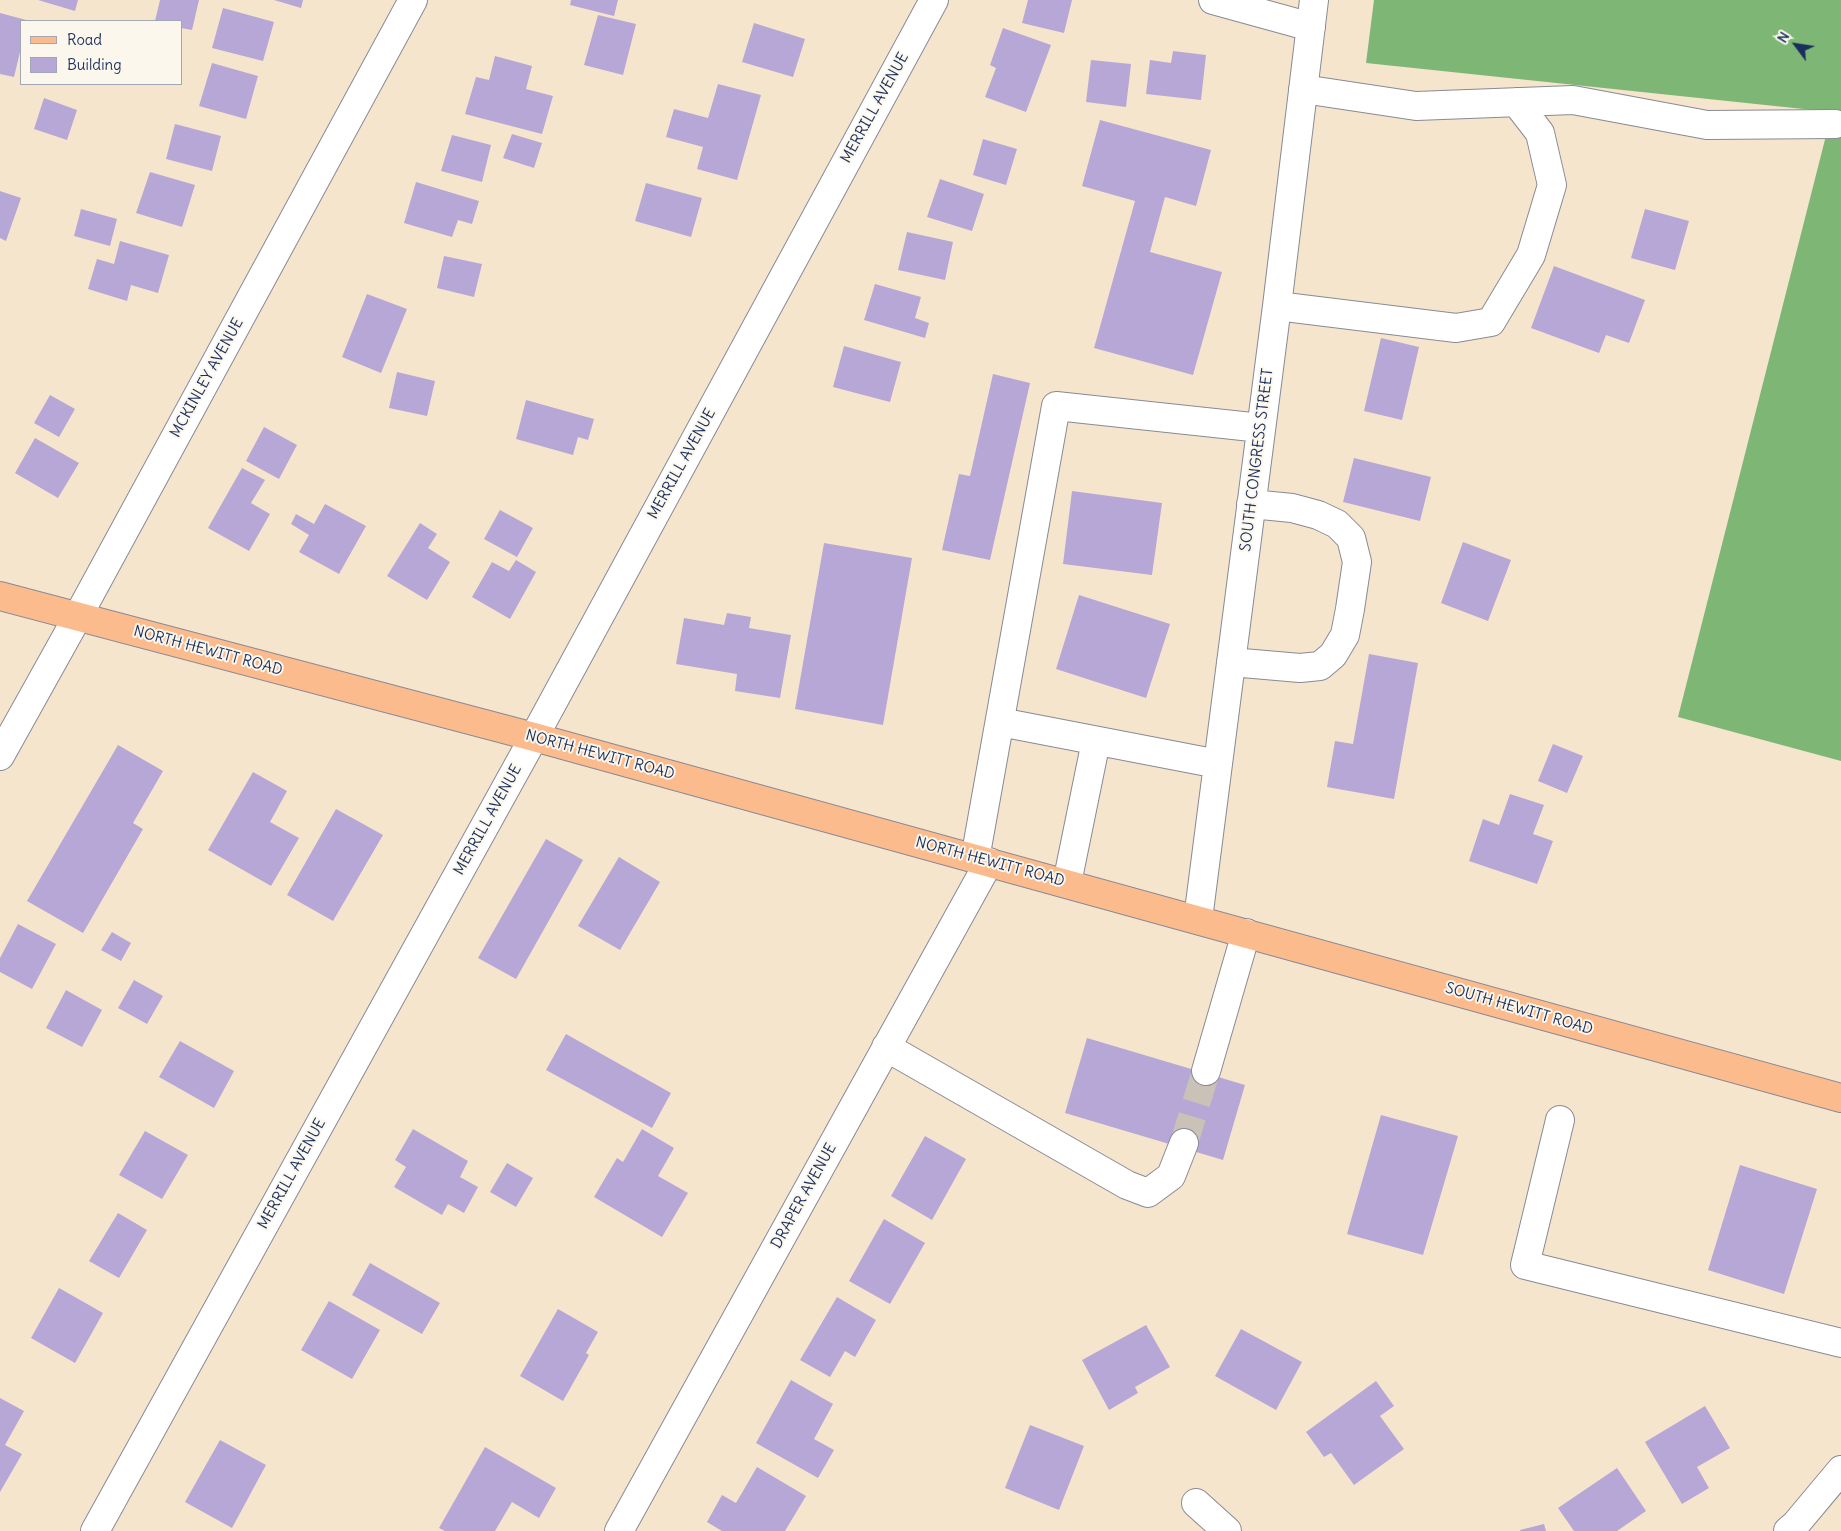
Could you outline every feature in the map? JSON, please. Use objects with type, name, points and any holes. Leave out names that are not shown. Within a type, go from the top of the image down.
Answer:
[{"type":"main road","name":"NORTH HEWITT ROAD","points":[[0,596],[534,737],[1198,919]]},
{"type":"main road","name":"SOUTH HEWITT ROAD","points":[[1198,919],[1841,1098]]},
{"type":"street","name":"MCKINLEY AVENUE","points":[[0,756],[413,0]]},
{"type":"street","name":"MERRILL AVENUE","points":[[95,1531],[534,737],[934,0]]},
{"type":"street","points":[[1213,0],[1311,28]]},
{"type":"street","name":"SOUTH CONGRESS STREET","points":[[1198,919],[1277,306],[1314,0]]},
{"type":"street","points":[[1303,89],[1416,106],[1573,100],[1707,125],[1835,124]]},
{"type":"street","points":[[1277,306],[1456,328],[1491,322],[1531,255],[1552,185],[1540,133],[1516,102]]},
{"type":"street","name":"DRAPER AVENUE","points":[[619,1531],[886,1047],[982,860],[1000,722],[1056,406],[1261,428]]},
{"type":"street","points":[[1231,662],[1300,668],[1320,666],[1334,655],[1345,635],[1357,562],[1351,538],[1337,524],[1318,515],[1292,508],[1252,504]]},
{"type":"street","points":[[1000,722],[1218,764]]},
{"type":"street","points":[[1067,884],[1096,741]]},
{"type":"street","points":[[1206,1070],[1246,933]]},
{"type":"street","points":[[886,1047],[1127,1185],[1148,1193],[1171,1176],[1184,1144]]},
{"type":"street","points":[[1560,1120],[1524,1265],[1841,1343]]},
{"type":"street","points":[[1788,1531],[1841,1470]]},
{"type":"street","points":[[1196,1503],[1227,1531]]},
{"type":"green space","points":[[1374,0],[1841,0],[1841,761],[1678,717],[1832,112],[1366,63]]},
{"type":"building","points":[[38,0],[78,0],[75,11]]},
{"type":"building","points":[[160,0],[199,0],[192,30],[182,28],[182,20],[155,20]]},
{"type":"building","points":[[274,0],[303,0],[301,8]]},
{"type":"building","points":[[571,0],[618,0],[614,16],[570,5]]},
{"type":"building","points":[[1028,0],[1072,0],[1064,33],[1022,23]]},
{"type":"building","points":[[223,8],[274,22],[263,61],[212,48]]},
{"type":"building","points":[[0,13],[26,20],[20,20],[20,52],[14,77],[0,74]]},
{"type":"building","points":[[598,15],[636,24],[623,75],[584,65]]},
{"type":"building","points":[[754,23],[805,39],[793,77],[742,62]]},
{"type":"building","points":[[1003,28],[1051,45],[1026,112],[985,97],[996,68],[990,65]]},
{"type":"building","points":[[1173,51],[1206,55],[1201,100],[1146,94],[1150,60],[1171,63]]},
{"type":"building","points":[[495,56],[532,66],[526,89],[553,96],[542,134],[465,114],[476,77],[489,80]]},
{"type":"building","points":[[1091,60],[1131,64],[1126,107],[1086,102]]},
{"type":"building","points":[[212,63],[258,76],[246,119],[199,106]]},
{"type":"building","points":[[718,84],[761,95],[737,180],[697,169],[703,147],[666,137],[674,109],[708,118]]},
{"type":"building","points":[[44,98],[77,110],[67,140],[34,129]]},
{"type":"building","points":[[1100,120],[1211,150],[1196,206],[1165,197],[1150,252],[1222,272],[1193,375],[1094,348],[1135,201],[1082,186]]},
{"type":"building","points":[[175,124],[221,136],[212,171],[166,159]]},
{"type":"building","points":[[512,134],[542,143],[534,168],[503,158]]},
{"type":"building","points":[[452,135],[491,145],[482,182],[441,171]]},
{"type":"building","points":[[983,139],[1017,149],[1006,185],[973,175]]},
{"type":"building","points":[[150,172],[195,185],[182,227],[136,213]]},
{"type":"building","points":[[940,179],[984,194],[972,231],[927,217]]},
{"type":"building","points":[[416,182],[479,201],[472,224],[458,220],[452,237],[404,223]]},
{"type":"building","points":[[646,183],[702,198],[691,237],[635,221]]},
{"type":"building","points":[[0,191],[21,198],[6,241],[0,238]]},
{"type":"building","points":[[81,209],[117,219],[110,246],[74,236]]},
{"type":"building","points":[[1645,209],[1689,221],[1675,270],[1631,258]]},
{"type":"building","points":[[907,232],[953,242],[945,280],[898,270]]},
{"type":"building","points":[[120,241],[169,255],[158,293],[131,285],[127,301],[88,289],[97,259],[114,264]]},
{"type":"building","points":[[444,256],[482,264],[474,297],[437,288]]},
{"type":"building","points":[[1554,266],[1645,300],[1629,343],[1606,335],[1599,353],[1531,328]]},
{"type":"building","points":[[875,284],[921,297],[915,318],[929,323],[925,338],[864,320]]},
{"type":"building","points":[[367,294],[407,309],[381,373],[342,357]]},
{"type":"building","points":[[1381,338],[1419,347],[1402,420],[1364,411]]},
{"type":"building","points":[[844,346],[901,362],[890,402],[833,387]]},
{"type":"building","points":[[397,372],[435,381],[427,416],[389,408]]},
{"type":"building","points":[[993,374],[1030,383],[990,560],[942,550],[959,474],[970,476]]},
{"type":"building","points":[[50,395],[75,409],[59,437],[34,423]]},
{"type":"building","points":[[526,400],[594,419],[588,440],[578,437],[573,455],[516,439]]},
{"type":"building","points":[[264,427],[297,445],[279,479],[246,461]]},
{"type":"building","points":[[35,438],[79,463],[58,498],[15,473]]},
{"type":"building","points":[[1354,458],[1431,477],[1420,521],[1343,502]]},
{"type":"building","points":[[242,468],[265,480],[251,503],[270,514],[249,551],[208,528]]},
{"type":"building","points":[[1072,491],[1162,503],[1152,575],[1063,564]]},
{"type":"building","points":[[325,504],[366,526],[339,574],[299,552],[309,535],[291,524],[296,514],[314,524]]},
{"type":"building","points":[[500,510],[533,528],[517,557],[484,539]]},
{"type":"building","points":[[420,523],[437,534],[428,548],[450,562],[427,600],[387,576]]},
{"type":"building","points":[[1463,542],[1511,560],[1488,621],[1441,603]]},
{"type":"building","points":[[824,543],[912,558],[883,725],[795,709]]},
{"type":"building","points":[[516,560],[536,572],[510,619],[472,597],[492,562],[509,571]]},
{"type":"building","points":[[1079,595],[1170,624],[1146,698],[1056,669]]},
{"type":"building","points":[[727,613],[751,617],[749,628],[791,635],[780,698],[735,691],[737,674],[676,664],[684,618],[724,625]]},
{"type":"building","points":[[1369,654],[1418,663],[1394,799],[1327,787],[1335,741],[1353,744]]},
{"type":"building","points":[[1553,744],[1583,756],[1567,793],[1538,781]]},
{"type":"building","points":[[118,745],[163,771],[133,823],[143,829],[83,933],[27,901]]},
{"type":"building","points":[[253,772],[287,791],[270,822],[299,838],[271,886],[208,850]]},
{"type":"building","points":[[1510,794],[1544,805],[1533,834],[1553,841],[1537,884],[1469,861],[1483,819],[1499,825]]},
{"type":"building","points":[[336,809],[383,835],[333,921],[287,895]]},
{"type":"building","points":[[546,839],[583,860],[516,979],[478,958]]},
{"type":"building","points":[[619,857],[660,882],[620,950],[578,926]]},
{"type":"building","points":[[18,924],[56,944],[32,989],[0,972],[0,958]]},
{"type":"building","points":[[112,932],[131,943],[121,961],[101,950]]},
{"type":"building","points":[[134,980],[163,996],[147,1024],[118,1008]]},
{"type":"building","points":[[66,990],[102,1010],[82,1047],[46,1028]]},
{"type":"building","points":[[566,1034],[671,1093],[652,1128],[546,1070]]},
{"type":"building","points":[[1087,1038],[1245,1085],[1223,1160],[1065,1113]]},
{"type":"building","points":[[180,1041],[234,1071],[214,1108],[159,1077]]},
{"type":"building","points":[[1381,1115],[1458,1136],[1423,1255],[1347,1234]]},
{"type":"building","points":[[413,1129],[468,1161],[460,1177],[478,1187],[464,1213],[448,1204],[442,1215],[394,1187],[406,1167],[395,1160]]},
{"type":"building","points":[[642,1129],[674,1148],[658,1176],[688,1193],[662,1237],[594,1197],[617,1158],[623,1162]]},
{"type":"building","points":[[145,1131],[188,1155],[162,1199],[119,1175]]},
{"type":"building","points":[[925,1136],[966,1159],[932,1220],[891,1196]]},
{"type":"building","points":[[507,1163],[533,1178],[516,1207],[490,1192]]},
{"type":"building","points":[[1740,1165],[1817,1189],[1784,1294],[1708,1270]]},
{"type":"building","points":[[118,1213],[147,1230],[119,1278],[89,1261]]},
{"type":"building","points":[[884,1219],[925,1243],[890,1304],[849,1281]]},
{"type":"building","points":[[370,1263],[440,1303],[422,1334],[352,1295]]},
{"type":"building","points":[[59,1288],[103,1313],[75,1363],[31,1338]]},
{"type":"building","points":[[837,1297],[876,1320],[855,1357],[845,1351],[830,1377],[800,1360]]},
{"type":"building","points":[[329,1301],[380,1330],[352,1379],[301,1350]]},
{"type":"building","points":[[558,1309],[598,1332],[586,1353],[589,1355],[563,1401],[520,1376]]},
{"type":"building","points":[[1146,1325],[1170,1367],[1135,1387],[1138,1393],[1109,1410],[1082,1360]]},
{"type":"building","points":[[1241,1329],[1302,1362],[1276,1410],[1215,1376]]},
{"type":"building","points":[[791,1380],[833,1404],[814,1439],[834,1450],[818,1478],[756,1443]]},
{"type":"building","points":[[1376,1381],[1394,1406],[1380,1416],[1404,1449],[1354,1485],[1331,1453],[1324,1457],[1306,1432]]},
{"type":"building","points":[[0,1398],[24,1411],[5,1445],[22,1454],[0,1492]]},
{"type":"building","points":[[1705,1406],[1730,1448],[1697,1467],[1709,1488],[1682,1504],[1645,1442]]},
{"type":"building","points":[[1030,1425],[1084,1446],[1059,1510],[1005,1488]]},
{"type":"building","points":[[220,1440],[266,1465],[232,1528],[185,1502]]},
{"type":"building","points":[[485,1447],[556,1488],[539,1518],[512,1502],[495,1531],[445,1531],[439,1528]]},
{"type":"building","points":[[757,1467],[806,1496],[785,1531],[722,1531],[707,1522],[722,1495],[736,1503]]},
{"type":"building","points":[[1617,1468],[1646,1511],[1617,1531],[1574,1531],[1558,1508]]},
{"type":"building","points":[[1544,1524],[1546,1531],[1520,1531],[1520,1530]]},
{"type":"tunnel","points":[[1184,1143],[1206,1071]]}]
